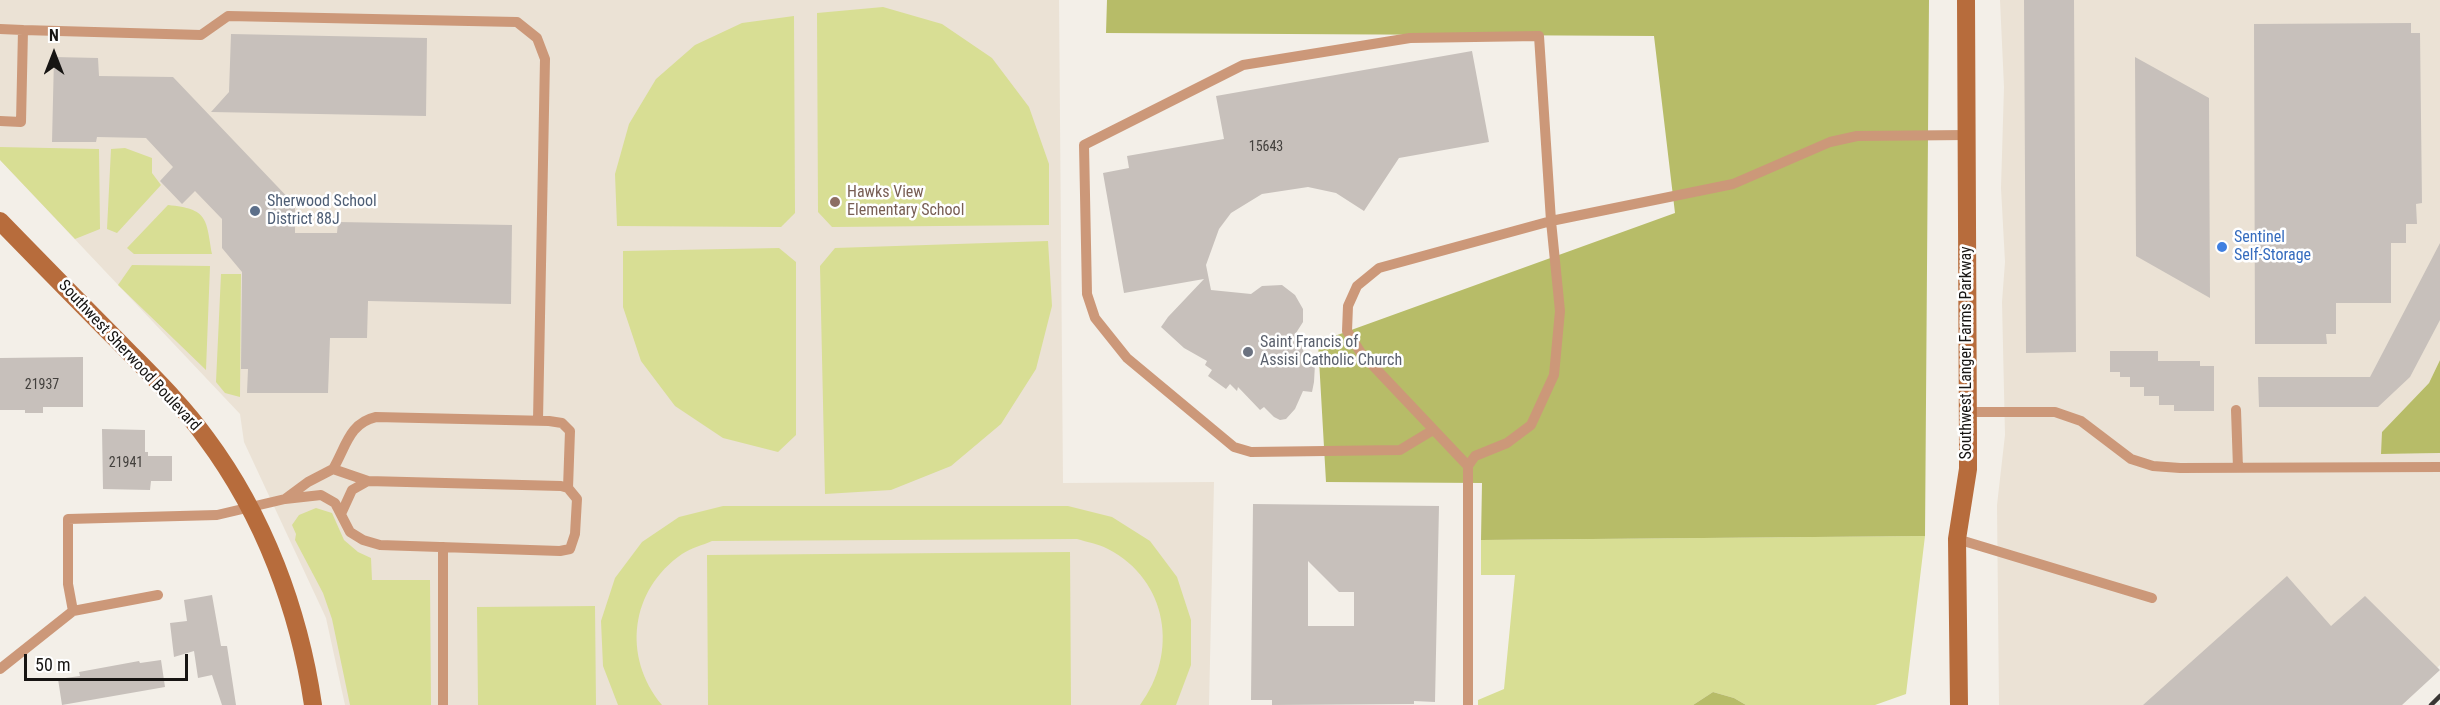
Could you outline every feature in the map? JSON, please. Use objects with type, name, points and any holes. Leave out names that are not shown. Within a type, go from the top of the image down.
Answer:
[{"type":"main road","name":"Southwest Langer Farms Parkway","points":[[1959,705],[1957,539],[1968,469],[1966,0]]},
{"type":"main road","name":"Southwest Sherwood Boulevard","points":[[0,221],[160,384],[191,419],[229,472],[250,509],[291,605],[313,705]]},
{"type":"lane","points":[[0,29],[201,35],[228,16],[517,22],[537,38],[545,59],[538,420]]},
{"type":"lane","points":[[0,121],[21,122],[24,30]]},
{"type":"lane","points":[[1433,430],[1400,450],[1251,453],[1234,447],[1127,358],[1095,318],[1087,294],[1084,145],[1243,65],[1410,38],[1539,36],[1551,221],[1560,311],[1554,375],[1531,425],[1507,443],[1476,456],[1468,466],[1468,705]]},
{"type":"lane","points":[[1468,466],[1361,353],[1347,332],[1348,306],[1357,286],[1379,268],[1551,221],[1733,184],[1830,142],[1857,136],[1966,135]]},
{"type":"lane","points":[[2236,410],[2238,468]]},
{"type":"lane","points":[[1968,412],[2055,412],[2081,421],[2113,447],[2132,459],[2152,466],[2180,468],[2440,467]]},
{"type":"lane","points":[[73,611],[68,584],[68,519],[217,515],[285,499],[321,495],[335,503],[350,532],[363,540],[393,546],[570,549],[575,534],[577,499],[568,488],[570,431],[562,423],[538,420],[376,417],[362,420],[351,433],[333,469],[308,482],[285,499]]},
{"type":"lane","points":[[333,469],[368,481],[568,488]]},
{"type":"lane","points":[[341,514],[352,490],[368,481]]},
{"type":"lane","points":[[1957,539],[2151,598]]},
{"type":"lane","points":[[443,547],[443,705]]},
{"type":"lane","points":[[0,669],[73,611],[158,595]]},
{"type":"shaded area","points":[[0,0],[1059,0],[1063,483],[1214,482],[1209,705],[345,705],[326,618],[244,442],[240,414],[0,160]]},
{"type":"shaded area","name":"Sentinel Self-Storage","points":[[2000,0],[2440,0],[2440,360],[2429,383],[2382,432],[2382,454],[2440,453],[2440,665],[2397,705],[1999,705],[1997,505],[2005,435],[2002,302],[2005,262],[2001,188],[2004,87]]},
{"type":"green space","points":[[1107,0],[1929,0],[1925,536],[1481,540],[1482,483],[1326,482],[1318,342],[1675,213],[1654,36],[1106,33]]},
{"type":"green space","points":[[883,7],[942,24],[992,58],[1029,107],[1049,164],[1049,225],[832,227],[818,212],[817,13]]},
{"type":"green space","points":[[794,16],[795,213],[781,227],[617,226],[615,174],[629,124],[656,79],[695,45],[742,23]]},
{"type":"green space","points":[[0,147],[99,149],[100,229],[75,239],[0,160]]},
{"type":"green space","points":[[125,148],[152,158],[152,173],[161,185],[117,233],[107,229],[111,149]]},
{"type":"green space","points":[[168,205],[191,209],[203,218],[212,254],[134,254],[127,248]]},
{"type":"green space","points":[[1048,241],[1052,306],[1036,369],[1001,424],[951,466],[891,490],[825,494],[820,266],[835,248]]},
{"type":"green space","points":[[779,248],[796,262],[796,435],[778,452],[723,438],[675,406],[641,361],[623,307],[623,251]]},
{"type":"green space","points":[[132,265],[210,266],[206,370],[118,285]]},
{"type":"green space","points":[[221,274],[241,274],[240,397],[225,393],[216,382]]},
{"type":"green space","points":[[2440,360],[2440,453],[2381,454],[2382,432],[2429,383]]},
{"type":"green space","points":[[723,506],[1068,506],[1112,517],[1150,541],[1177,577],[1191,620],[1191,665],[1176,705],[1140,705],[1152,685],[1160,663],[1163,641],[1161,619],[1155,598],[1144,579],[1128,562],[1108,549],[1077,539],[712,541],[682,554],[665,569],[651,586],[642,605],[637,646],[641,666],[649,686],[662,705],[618,705],[603,666],[601,621],[615,578],[642,542],[679,517]]},
{"type":"green space","points":[[316,508],[332,513],[344,540],[358,552],[371,558],[372,580],[430,580],[431,705],[350,705],[332,619],[323,593],[295,540],[296,534],[292,525],[299,515]]},
{"type":"green space","points":[[1925,536],[1906,694],[1875,705],[1746,705],[1734,698],[1713,692],[1693,705],[1478,705],[1478,700],[1504,689],[1515,575],[1481,575],[1481,540]]},
{"type":"green space","points":[[1070,552],[1071,705],[708,705],[707,555]]},
{"type":"green space","points":[[595,606],[596,705],[478,705],[477,607]]},
{"type":"green space","points":[[1713,692],[1734,698],[1746,705],[1693,705]]},
{"type":"building","points":[[2024,0],[2074,0],[2076,352],[2026,353]]},
{"type":"building","points":[[2411,23],[2411,33],[2420,33],[2422,203],[2416,204],[2417,224],[2406,224],[2406,243],[2391,243],[2391,303],[2336,303],[2336,334],[2326,334],[2327,344],[2255,344],[2254,24]]},
{"type":"building","points":[[231,34],[427,38],[426,116],[211,112],[229,92]]},
{"type":"building","points":[[1472,51],[1489,142],[1399,158],[1364,211],[1336,193],[1308,187],[1262,194],[1231,213],[1219,229],[1206,265],[1211,290],[1251,294],[1262,286],[1282,285],[1295,295],[1303,309],[1303,322],[1296,333],[1308,362],[1315,364],[1314,382],[1312,392],[1303,391],[1295,409],[1286,419],[1280,420],[1274,417],[1264,407],[1260,410],[1238,387],[1237,391],[1230,384],[1226,389],[1208,376],[1212,370],[1205,365],[1207,361],[1184,348],[1161,327],[1204,279],[1124,293],[1103,173],[1129,168],[1127,156],[1224,139],[1216,96]]},
{"type":"building","name":"Sherwood School District 88J","points":[[54,57],[98,58],[99,76],[173,77],[295,205],[295,233],[337,233],[338,222],[512,225],[511,304],[368,301],[367,338],[330,338],[328,393],[247,393],[248,369],[241,369],[242,272],[222,248],[222,219],[195,191],[182,204],[160,181],[173,167],[146,138],[97,137],[96,142],[52,142]]},
{"type":"building","points":[[2135,57],[2209,98],[2210,298],[2136,256]]},
{"type":"building","points":[[2440,243],[2440,320],[2410,377],[2378,407],[2259,407],[2258,377],[2370,377]]},
{"type":"building","points":[[2110,351],[2158,351],[2158,361],[2200,361],[2200,366],[2214,366],[2214,411],[2174,411],[2174,405],[2159,405],[2159,396],[2144,396],[2144,387],[2130,387],[2130,377],[2120,377],[2120,372],[2110,372]]},
{"type":"building","points":[[83,357],[83,407],[43,407],[43,413],[0,410],[0,358]]},
{"type":"building","points":[[102,429],[145,430],[145,452],[148,452],[148,456],[172,456],[172,481],[151,481],[150,490],[103,489]]},
{"type":"building","points":[[1253,504],[1439,506],[1435,702],[1272,705],[1272,700],[1251,700]],"holes":[[[1308,561],[1339,592],[1354,592],[1354,626],[1308,626]]]},
{"type":"building","points":[[2287,576],[2331,626],[2365,596],[2440,670],[2402,705],[2143,705]]},
{"type":"building","points":[[212,595],[221,646],[227,646],[236,705],[222,705],[212,675],[198,678],[194,651],[174,657],[170,623],[187,621],[184,600]]},
{"type":"building","points":[[161,660],[165,687],[62,705],[58,679],[80,676],[79,672],[139,661],[140,663]]},
{"type":"railway","points":[[2431,705],[2440,696]]},
{"type":"place","name":"Hawks View Elementary School","points":[[835,202]]},
{"type":"place","name":"Sherwood School District 88J","points":[[255,211]]},
{"type":"place","name":"Sentinel Self-Storage","points":[[2222,247]]},
{"type":"place","name":"Saint Francis of Assisi Catholic Church","points":[[1248,352]]}]
